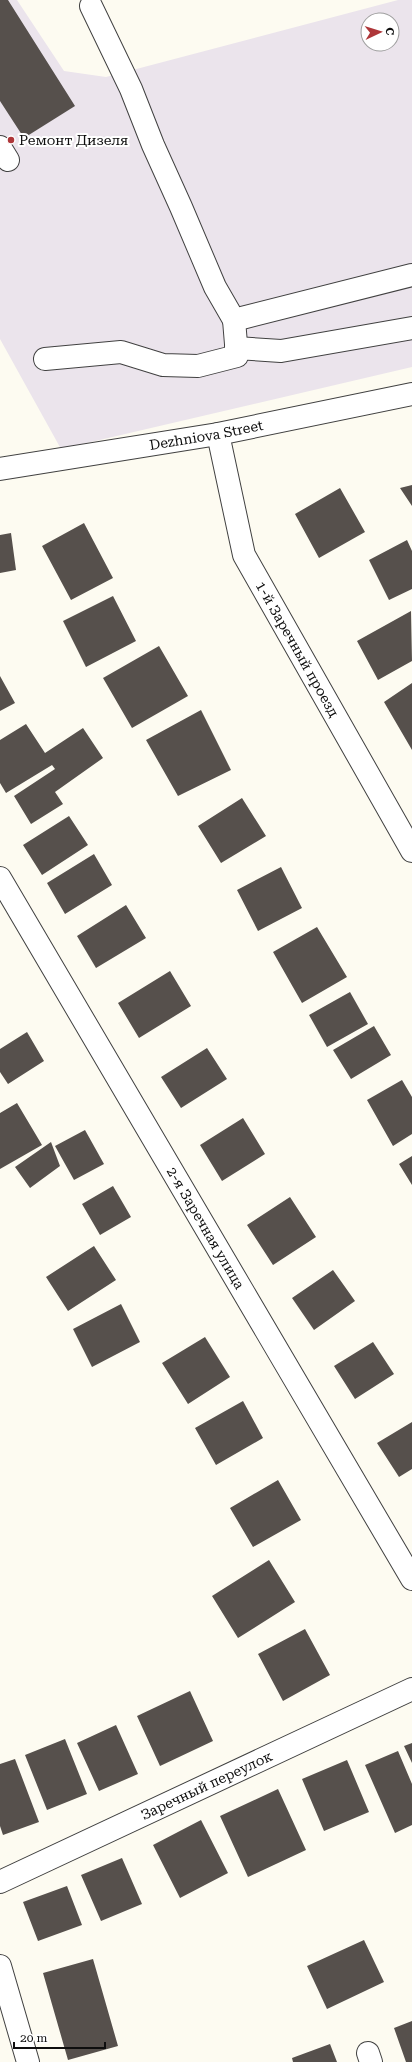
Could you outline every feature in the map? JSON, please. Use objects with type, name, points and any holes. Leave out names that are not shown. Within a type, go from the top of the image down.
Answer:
[{"type":"street","points":[[45,359],[121,352],[163,365],[198,366],[236,356],[234,320],[214,287],[181,206],[153,145],[131,89],[92,2]]},
{"type":"street","points":[[234,320],[412,275]]},
{"type":"street","points":[[236,348],[281,351],[412,328]]},
{"type":"street","name":"Dezhniova Street","points":[[0,469],[218,434],[412,394]]},
{"type":"street","name":"1-й Заречный проезд","points":[[218,434],[244,555],[412,851]]},
{"type":"street","name":"2-я Заречная улица","points":[[0,878],[412,1579]]},
{"type":"street","name":"Заречный переулок","points":[[0,1882],[412,1689]]},
{"type":"street","points":[[0,1966],[28,2062]]},
{"type":"shaded area","points":[[0,0],[17,0],[64,71],[106,77],[398,0],[412,0],[412,367],[61,449],[0,339]]},
{"type":"building","points":[[0,0],[8,0],[75,106],[24,138],[0,101]]},
{"type":"building","points":[[412,485],[412,506],[400,488]]},
{"type":"building","points":[[340,488],[365,532],[319,558],[295,514]]},
{"type":"building","points":[[84,523],[113,578],[71,600],[42,546]]},
{"type":"building","points":[[11,533],[16,570],[0,573],[0,535]]},
{"type":"building","points":[[407,540],[412,551],[412,589],[389,600],[369,560]]},
{"type":"building","points":[[113,596],[136,641],[86,667],[63,621]]},
{"type":"building","points":[[411,611],[412,661],[378,680],[357,641]]},
{"type":"building","points":[[159,646],[188,696],[132,728],[103,678]]},
{"type":"building","points":[[0,676],[15,703],[0,711]]},
{"type":"building","points":[[412,683],[412,750],[384,702]]},
{"type":"building","points":[[201,710],[231,770],[178,796],[146,740]]},
{"type":"building","points":[[26,724],[45,753],[83,728],[103,758],[55,792],[63,804],[31,824],[14,796],[55,769],[52,765],[6,793],[0,783],[0,740]]},
{"type":"building","points":[[242,798],[266,836],[221,863],[198,826]]},
{"type":"building","points":[[69,816],[88,845],[42,875],[23,845]]},
{"type":"building","points":[[94,854],[112,885],[65,914],[47,883]]},
{"type":"building","points":[[281,867],[302,908],[258,931],[237,890]]},
{"type":"building","points":[[126,905],[146,938],[96,968],[77,936]]},
{"type":"building","points":[[317,927],[347,977],[302,1003],[273,952]]},
{"type":"building","points":[[170,971],[191,1006],[139,1038],[118,1003]]},
{"type":"building","points":[[350,992],[368,1024],[327,1047],[309,1015]]},
{"type":"building","points":[[374,1026],[391,1055],[351,1079],[333,1050]]},
{"type":"building","points":[[27,1032],[44,1061],[8,1084],[0,1072],[0,1049]]},
{"type":"building","points":[[207,1048],[227,1079],[181,1108],[161,1077]]},
{"type":"building","points":[[402,1080],[412,1097],[412,1134],[393,1146],[367,1100]]},
{"type":"building","points":[[17,1103],[42,1145],[0,1169],[0,1113]]},
{"type":"building","points":[[243,1118],[265,1154],[222,1181],[200,1145]]},
{"type":"building","points":[[85,1130],[104,1164],[74,1180],[55,1146]]},
{"type":"building","points":[[51,1142],[60,1166],[30,1188],[15,1167]]},
{"type":"building","points":[[412,1156],[412,1185],[399,1164]]},
{"type":"building","points":[[113,1186],[131,1217],[100,1235],[82,1204]]},
{"type":"building","points":[[290,1197],[316,1237],[273,1265],[247,1225]]},
{"type":"building","points":[[94,1246],[116,1280],[68,1311],[46,1277]]},
{"type":"building","points":[[333,1270],[355,1301],[314,1330],[292,1298]]},
{"type":"building","points":[[121,1304],[140,1342],[92,1367],[73,1329]]},
{"type":"building","points":[[205,1337],[230,1377],[188,1404],[162,1363]]},
{"type":"building","points":[[373,1342],[394,1374],[355,1399],[334,1366]]},
{"type":"building","points":[[243,1401],[263,1438],[216,1465],[195,1428]]},
{"type":"building","points":[[412,1422],[412,1469],[399,1477],[377,1443]]},
{"type":"building","points":[[278,1480],[301,1520],[253,1547],[230,1508]]},
{"type":"building","points":[[269,1560],[295,1602],[238,1638],[212,1596]]},
{"type":"building","points":[[305,1629],[330,1675],[283,1701],[258,1654]]},
{"type":"building","points":[[190,1691],[213,1741],[160,1766],[137,1716]]},
{"type":"building","points":[[116,1725],[138,1774],[99,1791],[77,1743]]},
{"type":"building","points":[[65,1739],[87,1794],[47,1810],[25,1755]]},
{"type":"building","points":[[412,1743],[412,1763],[404,1746]]},
{"type":"building","points":[[398,1751],[412,1784],[412,1825],[395,1833],[365,1765]]},
{"type":"building","points":[[15,1759],[39,1822],[3,1835],[0,1826],[0,1764]]},
{"type":"building","points":[[347,1760],[369,1812],[324,1831],[302,1779]]},
{"type":"building","points":[[278,1789],[306,1850],[248,1877],[220,1816]]},
{"type":"building","points":[[201,1820],[228,1873],[180,1898],[153,1845]]},
{"type":"building","points":[[122,1858],[142,1904],[101,1921],[81,1875]]},
{"type":"building","points":[[67,1886],[82,1925],[38,1941],[23,1902]]},
{"type":"building","points":[[364,1940],[384,1982],[327,2009],[307,1966]]},
{"type":"building","points":[[93,1959],[118,2046],[68,2060],[43,1973]]},
{"type":"building","points":[[412,2021],[412,2062],[406,2062],[394,2028]]},
{"type":"building","points":[[330,2044],[337,2062],[293,2062],[292,2058]]},
{"type":"place","name":"Ремонт Дизеля","points":[[11,140]]}]
